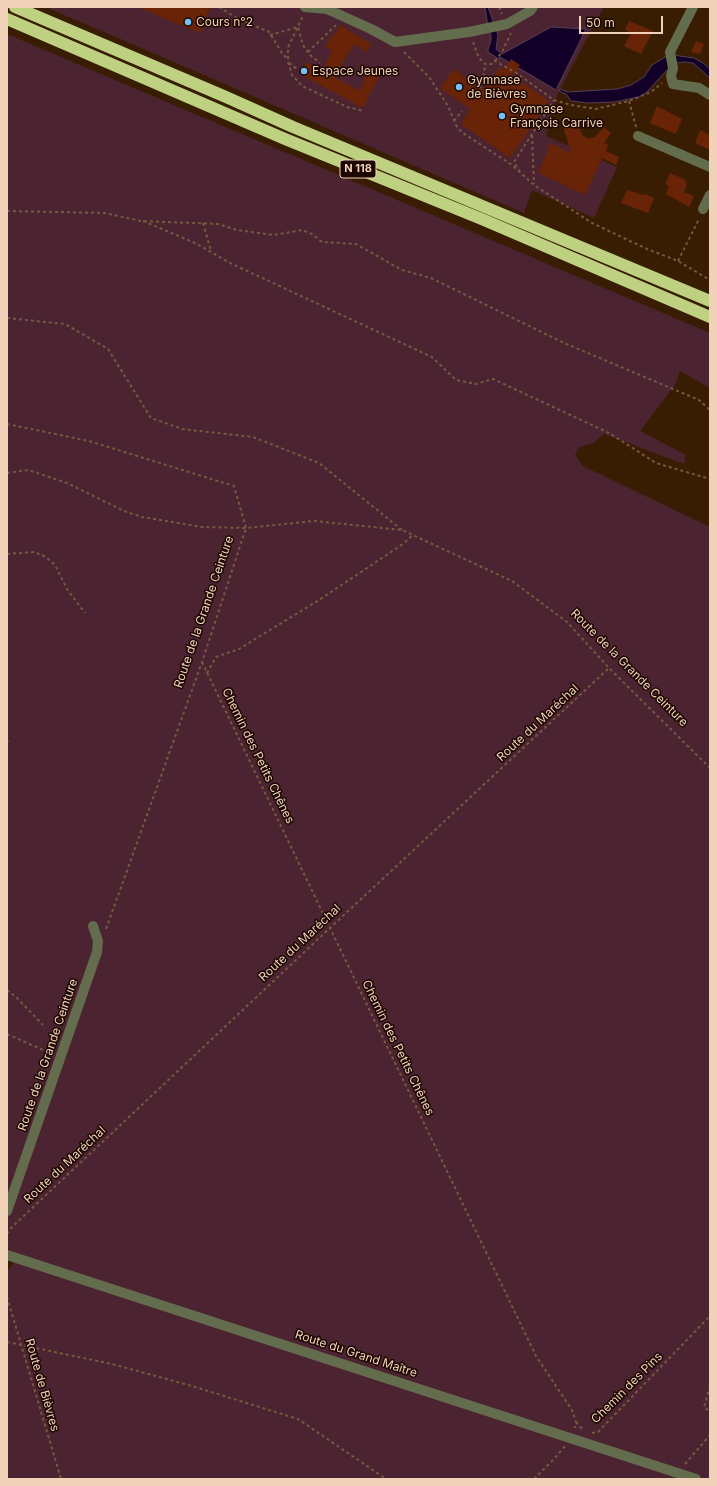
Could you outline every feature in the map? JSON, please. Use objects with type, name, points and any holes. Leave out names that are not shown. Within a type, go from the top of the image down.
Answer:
[{"type":"highway","name":"N 118","points":[[15,7],[293,127],[710,301]]},
{"type":"highway","name":"N 118","points":[[7,19],[285,139],[455,208],[710,317]]},
{"type":"street","points":[[306,7],[327,9],[395,42],[470,32],[507,24],[530,11],[533,7]]},
{"type":"street","points":[[693,7],[670,52],[673,84],[699,88],[710,95]]},
{"type":"street","points":[[638,136],[710,167]]},
{"type":"street","points":[[703,210],[710,195]]},
{"type":"street","name":"Route de la Grande Ceinture","points":[[7,1211],[98,952],[98,941],[93,926]]},
{"type":"street","name":"Route du Grand Maître","points":[[7,1255],[696,1479]]},
{"type":"path","points":[[219,7],[235,17],[269,32],[288,61],[297,69]]},
{"type":"path","points":[[306,7],[288,47],[288,61],[292,74],[302,86],[347,107],[364,111]]},
{"type":"path","points":[[308,52],[345,17]]},
{"type":"path","points":[[470,32],[479,58],[485,64],[493,64],[502,52],[510,37],[516,20]]},
{"type":"path","points":[[270,35],[298,27]]},
{"type":"path","points":[[298,27],[303,44],[308,52],[320,63]]},
{"type":"path","points":[[395,42],[429,77],[448,106],[457,127],[463,133],[512,165],[534,185],[592,223],[609,230],[628,241],[678,260],[706,279],[710,280]]},
{"type":"path","points":[[496,60],[554,100],[596,109],[629,101],[651,92],[672,72]]},
{"type":"path","points":[[480,88],[485,64]]},
{"type":"path","points":[[521,174],[514,162],[554,100]]},
{"type":"path","points":[[629,101],[638,136]]},
{"type":"path","points":[[454,122],[462,111]]},
{"type":"path","points":[[532,134],[534,185]]},
{"type":"path","points":[[678,260],[703,210]]},
{"type":"path","points":[[7,211],[105,213],[142,221],[218,224],[237,230],[274,235],[302,230],[312,234],[322,242],[356,244],[402,270],[431,278],[564,343],[699,400],[710,410]]},
{"type":"path","points":[[142,221],[195,243],[230,263],[432,357],[456,380],[476,384],[493,379],[609,433],[656,462],[710,479]]},
{"type":"path","points":[[202,223],[211,252]]},
{"type":"path","points":[[7,318],[65,324],[108,349],[151,418],[182,429],[253,437],[319,463],[402,530]]},
{"type":"path","points":[[7,424],[89,441],[234,486],[246,528],[202,527],[142,517],[124,511],[67,483],[28,470],[7,473]]},
{"type":"path","name":"Route de la Grande Ceinture","points":[[106,930],[202,662],[246,528],[314,521],[402,530],[512,581],[567,622],[609,668],[710,768]]},
{"type":"path","points":[[207,672],[216,656],[239,649],[403,544],[413,535]]},
{"type":"path","points":[[7,554],[35,552],[46,557],[55,565],[67,589],[84,613]]},
{"type":"path","name":"Chemin des Petits Chênes","points":[[202,662],[331,927],[536,1356],[572,1410],[576,1422],[584,1432]]},
{"type":"path","name":"Route du Maréchal","points":[[7,1234],[11,1228],[331,927],[609,668]]},
{"type":"path","points":[[7,990],[16,997],[43,1025]]},
{"type":"path","points":[[7,1034],[60,1058]]},
{"type":"path","name":"Route de Bièvres","points":[[7,1297],[61,1479]]},
{"type":"path","name":"Chemin des Pins","points":[[591,1434],[598,1432],[710,1316]]},
{"type":"path","points":[[7,1342],[112,1364],[192,1386],[298,1419],[386,1479]]},
{"type":"path","points":[[710,1386],[704,1408],[710,1412]]},
{"type":"path","points":[[534,1479],[563,1449],[574,1431],[576,1422]]},
{"type":"path","points":[[678,1473],[710,1435]]},
{"type":"shaded area","points":[[46,7],[604,7],[560,89],[556,98],[546,136],[617,167],[594,218],[532,190],[524,213]]},
{"type":"shaded area","points":[[485,7],[488,7],[498,35],[496,49],[502,54],[551,27],[586,29],[556,90],[500,57],[499,59],[488,52],[491,35],[488,27]]},
{"type":"shaded area","points":[[7,34],[710,333],[710,388],[680,371],[675,385],[640,431],[686,455],[684,464],[604,434],[593,443],[579,447],[575,455],[583,466],[710,527],[710,1479],[7,1479],[7,1271],[14,1263],[13,1257],[7,1246]]},
{"type":"shaded area","points":[[673,55],[694,58],[703,63],[710,69],[710,78],[693,63],[684,62],[676,63],[665,72],[647,92],[639,97],[614,102],[588,103],[571,101],[566,94],[559,91],[560,89],[568,92],[617,89],[631,85],[644,77],[652,65],[667,56]]},
{"type":"building","name":"Cours n°2","points":[[137,7],[210,7],[200,33]]},
{"type":"building","points":[[629,21],[653,31],[641,54],[624,46],[631,33],[625,30]]},
{"type":"building","points":[[340,25],[371,44],[367,52],[354,44],[334,77],[359,91],[370,68],[380,74],[363,108],[300,74],[306,62],[322,71],[332,51],[325,47],[332,34],[334,36]]},
{"type":"building","points":[[696,41],[704,44],[700,54],[691,52]]},
{"type":"building","name":"Gymnase François Carrive","points":[[511,59],[520,65],[514,74],[507,72],[549,101],[510,158],[461,124],[470,109],[440,88],[453,69],[484,90],[500,67],[504,70]]},
{"type":"building","points":[[657,106],[682,119],[676,134],[650,123]]},
{"type":"building","points":[[573,123],[579,125],[582,135],[589,139],[595,137],[604,127],[611,133],[604,143],[608,144],[606,151],[619,157],[616,165],[602,158],[585,195],[538,173],[551,143],[571,153],[563,126]]},
{"type":"building","points":[[700,130],[710,135],[710,150],[695,143]]},
{"type":"building","points":[[670,173],[686,180],[685,183],[687,184],[684,192],[694,196],[689,207],[666,194],[669,186],[665,184]]},
{"type":"building","points":[[627,190],[654,198],[648,213],[621,203]]},
{"type":"place","name":"Cours n°2","points":[[188,22]]},
{"type":"place","name":"Espace Jeunes","points":[[304,71]]},
{"type":"place","name":"Gymnase de Bièvres","points":[[459,87]]},
{"type":"place","name":"Gymnase François Carrive","points":[[502,116]]}]
